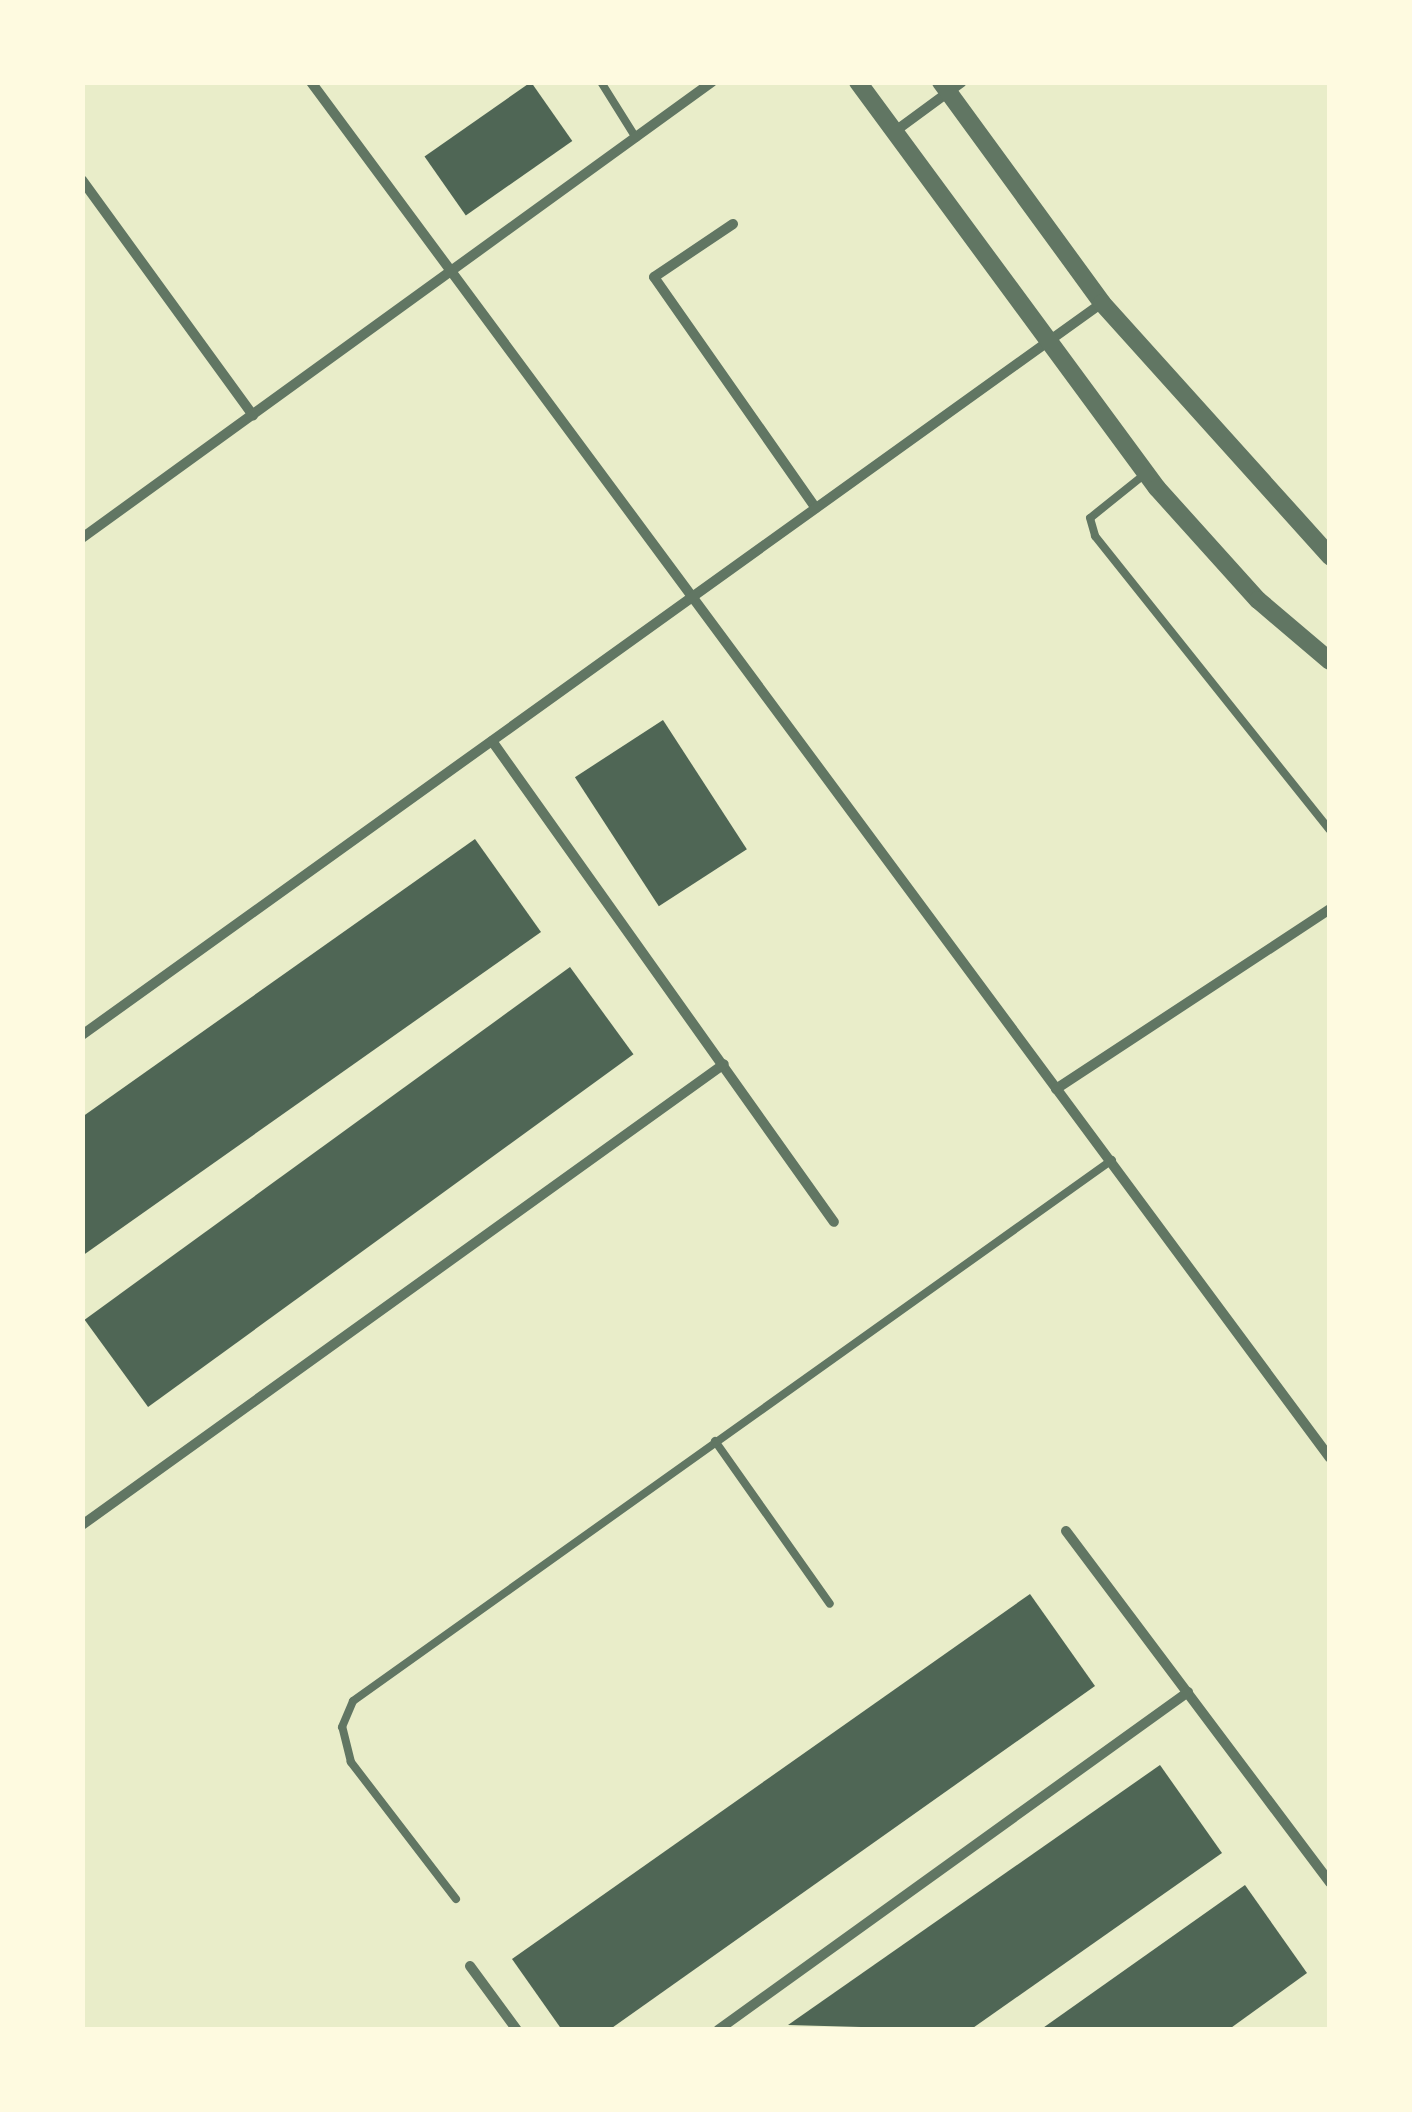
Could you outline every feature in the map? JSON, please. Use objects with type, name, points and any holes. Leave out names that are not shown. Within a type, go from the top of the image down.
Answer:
[{"type":"street","points":[[311,82],[1330,1458]]},
{"type":"street","points":[[82,538],[712,82]]},
{"type":"street","points":[[858,82],[1046,344],[1146,473],[1258,600],[1330,661]]},
{"type":"street","points":[[894,132],[950,86],[1102,303],[1330,556]]},
{"type":"street","points":[[82,180],[253,415]]},
{"type":"street","points":[[733,224],[654,277],[816,508]]},
{"type":"street","points":[[82,1035],[1102,303]]},
{"type":"street","points":[[492,741],[834,1222]]},
{"type":"street","points":[[1056,1089],[1330,909]]},
{"type":"street","points":[[82,1524],[724,1064]]},
{"type":"street","points":[[1066,1530],[1330,1884]]},
{"type":"street","points":[[718,2030],[1188,1692]]},
{"type":"street","points":[[470,1966],[517,2030]]},
{"type":"lane","points":[[601,82],[636,138]]},
{"type":"lane","points":[[1146,473],[1090,518],[1095,536],[1330,830]]},
{"type":"lane","points":[[456,1899],[351,1762],[342,1727],[353,1701],[1112,1160]]},
{"type":"lane","points":[[715,1441],[830,1604]]},
{"type":"building","points":[[531,82],[572,141],[466,216],[425,157]]},
{"type":"building","points":[[663,720],[747,849],[659,906],[575,777]]},
{"type":"building","points":[[475,839],[541,932],[82,1256],[82,1117]]},
{"type":"building","points":[[570,967],[633,1054],[148,1407],[85,1320]]},
{"type":"building","points":[[1030,1594],[1095,1686],[609,2030],[562,2030],[512,1959]]},
{"type":"building","points":[[1160,1765],[1222,1853],[970,2030],[788,2025]]},
{"type":"building","points":[[1245,1885],[1307,1973],[1228,2030],[1040,2030]]}]
